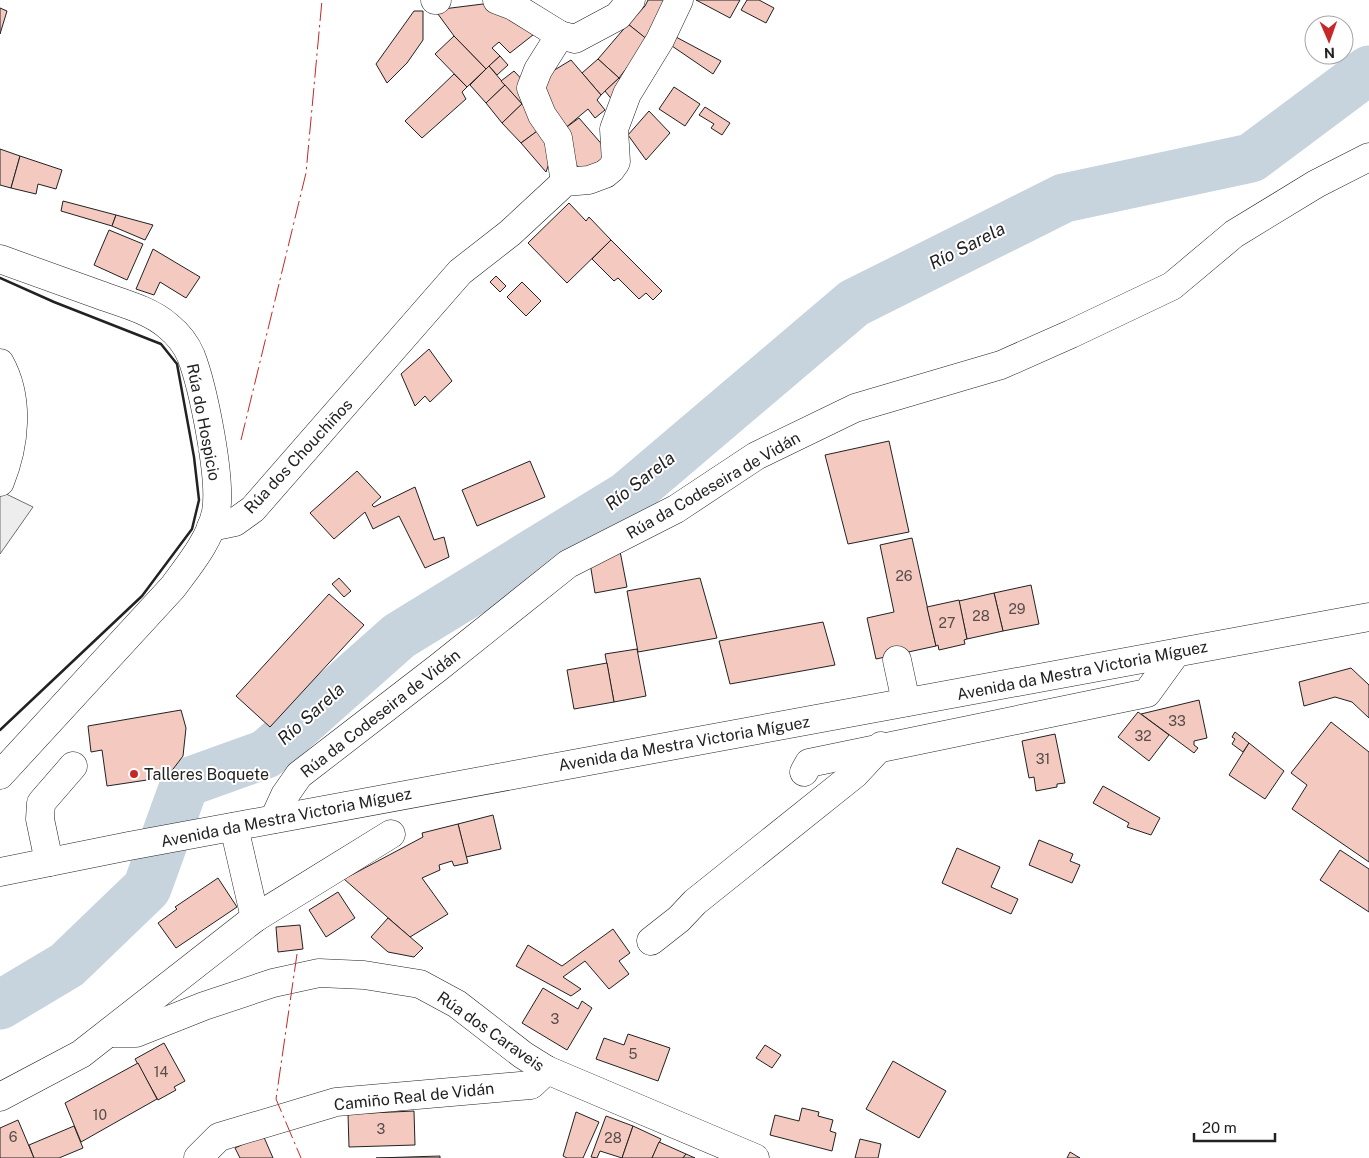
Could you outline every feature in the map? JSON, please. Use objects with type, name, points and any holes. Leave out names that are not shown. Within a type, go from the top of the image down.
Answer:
[{"type":"street","points":[[497,0],[519,9],[568,39],[584,36],[618,16],[630,0]]},
{"type":"street","points":[[560,35],[538,70],[531,88],[542,116],[558,138],[565,182],[589,180],[605,174],[616,162],[614,129],[627,94],[660,40],[679,0]]},
{"type":"street","name":"Rúa da Codeseira de Vidán","points":[[274,819],[291,783],[299,775],[568,564],[676,509],[756,456],[854,408],[1000,365],[1172,286],[1234,234],[1316,184],[1369,157]]},
{"type":"street","name":"Rúa dos Chouchiños","points":[[211,527],[235,522],[252,509],[460,272],[510,233],[565,182]]},
{"type":"street","name":"Rúa do Hospicio","points":[[0,259],[133,307],[167,324],[178,334],[191,356],[216,472],[218,495],[211,527]]},
{"type":"street","points":[[0,362],[12,395],[12,424],[11,447],[0,482]]},
{"type":"street","points":[[0,776],[173,587],[196,556],[211,527]]},
{"type":"street","name":"Avenida da Mestra Victoria Míguez","points":[[0,872],[129,846],[1369,617]]},
{"type":"street","points":[[804,772],[809,763],[881,746],[1147,693],[1176,652]]},
{"type":"street","points":[[897,660],[906,702]]},
{"type":"street","points":[[651,941],[680,919],[695,902],[855,774],[881,746]]},
{"type":"street","points":[[50,862],[40,820],[41,803],[73,766]]},
{"type":"street","points":[[222,829],[255,918]]},
{"type":"street","points":[[0,1098],[81,1054],[255,918],[391,834]]},
{"type":"street","name":"Rúa dos Caraveis","points":[[109,1032],[136,1033],[204,1006],[273,983],[319,973],[364,975],[420,984],[457,1004],[523,1055],[547,1070],[755,1158]]},
{"type":"street","name":"Camiño Real de Vidán","points":[[198,1158],[219,1137],[336,1102],[531,1085],[547,1070]]},
{"type":"shaded area","points":[[0,491],[33,507],[0,554]]},
{"type":"building","points":[[648,0],[668,0],[659,18],[645,38],[628,24],[645,6]]},
{"type":"building","points":[[696,0],[740,0],[730,18]]},
{"type":"building","points":[[747,0],[759,0],[774,8],[766,23],[741,10]]},
{"type":"building","points":[[483,4],[538,31],[510,53],[499,42],[492,48],[500,56],[486,69],[454,36],[435,10]]},
{"type":"building","points":[[0,8],[7,11],[0,34]]},
{"type":"building","points":[[414,11],[423,11],[423,40],[407,63],[387,83],[376,64]]},
{"type":"building","points":[[628,24],[648,40],[619,78],[598,59]]},
{"type":"building","points":[[454,36],[486,69],[467,87],[435,54]]},
{"type":"building","points":[[676,37],[721,61],[713,74],[672,46]]},
{"type":"building","points":[[500,56],[508,65],[497,75],[489,66]]},
{"type":"building","points":[[598,59],[619,78],[601,95],[582,73]]},
{"type":"building","points":[[571,60],[601,95],[597,100],[605,110],[595,118],[588,109],[564,129],[538,86],[543,77]]},
{"type":"building","points":[[489,66],[505,85],[486,103],[470,85]]},
{"type":"building","points":[[514,71],[528,86],[528,97],[522,104],[501,81]]},
{"type":"building","points":[[454,74],[467,87],[462,92],[466,99],[422,138],[405,121]]},
{"type":"building","points":[[619,78],[628,89],[613,101],[605,91]]},
{"type":"building","points":[[505,85],[522,104],[502,123],[486,103]]},
{"type":"building","points":[[674,87],[700,104],[685,126],[659,109]]},
{"type":"building","points":[[526,100],[544,126],[521,143],[502,123]]},
{"type":"building","points":[[705,107],[730,123],[722,135],[711,128],[714,124],[699,115]]},
{"type":"building","points":[[649,111],[670,133],[646,160],[628,135]]},
{"type":"building","points":[[579,118],[612,156],[589,173],[569,161],[564,129]]},
{"type":"building","points":[[544,126],[557,141],[546,172],[521,143]]},
{"type":"building","points":[[0,149],[20,156],[11,188],[0,185]]},
{"type":"building","points":[[20,156],[62,170],[56,189],[38,184],[36,194],[11,188]]},
{"type":"building","points":[[63,201],[116,215],[112,226],[61,211]]},
{"type":"building","points":[[569,203],[586,221],[589,217],[611,240],[567,283],[528,243]]},
{"type":"building","points":[[116,215],[153,225],[145,240],[112,226]]},
{"type":"building","points":[[109,230],[143,244],[127,280],[94,265]]},
{"type":"building","points":[[611,240],[662,291],[653,300],[646,293],[639,299],[618,278],[614,281],[592,259]]},
{"type":"building","points":[[153,249],[200,277],[186,298],[160,282],[154,295],[136,289]]},
{"type":"building","points":[[496,276],[506,286],[500,292],[490,282]]},
{"type":"building","points":[[522,282],[541,301],[526,316],[507,297]]},
{"type":"building","points":[[429,349],[452,381],[430,402],[425,396],[415,406],[401,374]]},
{"type":"building","points":[[889,441],[909,532],[848,544],[825,455]]},
{"type":"building","points":[[530,461],[545,497],[477,526],[462,490]]},
{"type":"building","points":[[357,471],[381,497],[372,505],[374,507],[415,487],[434,540],[444,537],[449,557],[425,568],[399,516],[373,529],[365,512],[334,539],[310,513]]},
{"type":"building","points":[[912,538],[936,646],[876,659],[867,618],[894,612],[880,545]]},
{"type":"building","points":[[619,546],[627,587],[595,593],[590,563]]},
{"type":"building","points":[[339,578],[351,591],[344,597],[332,584]]},
{"type":"building","points":[[700,578],[717,638],[638,652],[627,591]]},
{"type":"building","points":[[1031,585],[1039,624],[1003,631],[994,593]]},
{"type":"building","points":[[994,593],[1003,631],[967,639],[959,601]]},
{"type":"building","points":[[329,594],[364,625],[270,727],[236,696]]},
{"type":"building","points":[[959,600],[967,639],[964,640],[965,644],[939,650],[938,645],[936,646],[927,607]]},
{"type":"building","points":[[823,622],[835,665],[730,684],[719,641]]},
{"type":"building","points":[[637,649],[646,696],[614,702],[605,654]]},
{"type":"building","points":[[607,663],[614,702],[574,709],[567,670]]},
{"type":"building","points":[[1351,668],[1369,685],[1369,718],[1352,702],[1335,697],[1304,706],[1299,682]]},
{"type":"building","points":[[1199,700],[1207,738],[1194,741],[1194,745],[1198,748],[1194,753],[1141,714]]},
{"type":"building","points":[[181,710],[186,728],[183,756],[167,777],[107,786],[102,750],[91,752],[88,726]]},
{"type":"building","points":[[1138,712],[1169,735],[1149,761],[1118,737]]},
{"type":"building","points":[[1331,722],[1369,752],[1369,862],[1292,809],[1307,785],[1291,773]]},
{"type":"building","points":[[1235,732],[1249,743],[1243,752],[1232,744],[1235,739],[1232,737]]},
{"type":"building","points":[[1055,734],[1065,783],[1057,784],[1057,787],[1036,791],[1034,777],[1029,778],[1022,741]]},
{"type":"building","points":[[1249,743],[1284,771],[1265,799],[1229,775]]},
{"type":"building","points":[[1103,786],[1160,818],[1151,835],[1127,827],[1129,823],[1093,803]]},
{"type":"building","points":[[493,815],[501,849],[466,857],[458,824]]},
{"type":"building","points":[[458,824],[468,863],[454,866],[452,861],[439,865],[440,870],[422,878],[448,914],[410,937],[344,879],[423,837],[422,833]]},
{"type":"building","points":[[1039,840],[1073,854],[1070,861],[1080,865],[1072,883],[1029,865]]},
{"type":"building","points":[[957,848],[1000,867],[991,887],[1018,899],[1011,914],[942,883]]},
{"type":"building","points":[[1340,850],[1369,869],[1369,912],[1320,880]]},
{"type":"building","points":[[218,878],[237,907],[176,948],[158,923],[177,909],[175,907]]},
{"type":"building","points":[[338,892],[355,918],[326,937],[309,910]]},
{"type":"building","points":[[388,918],[423,948],[414,957],[388,952],[371,937]]},
{"type":"building","points":[[300,925],[303,949],[278,952],[276,927]]},
{"type":"building","points":[[613,929],[630,953],[619,961],[629,974],[609,989],[585,961],[563,977],[581,989],[571,996],[516,966],[528,945],[562,966]]},
{"type":"building","points":[[543,988],[578,1009],[582,1001],[592,1008],[567,1050],[522,1023]]},
{"type":"building","points":[[628,1034],[670,1048],[658,1081],[596,1059],[604,1038],[624,1045]]},
{"type":"building","points":[[164,1043],[185,1081],[174,1087],[176,1090],[158,1100],[135,1059]]},
{"type":"building","points":[[765,1045],[781,1055],[772,1068],[756,1058]]},
{"type":"building","points":[[893,1061],[946,1091],[919,1138],[866,1109]]},
{"type":"building","points":[[138,1063],[157,1099],[81,1142],[65,1103]]},
{"type":"building","points":[[802,1108],[819,1112],[818,1116],[833,1120],[830,1131],[836,1133],[832,1151],[770,1135],[775,1115],[799,1121]]},
{"type":"building","points":[[414,1111],[415,1145],[349,1147],[348,1114]]},
{"type":"building","points":[[576,1112],[599,1122],[583,1158],[567,1158],[563,1156]]},
{"type":"building","points":[[606,1116],[633,1126],[622,1158],[600,1151],[597,1158],[591,1157]]},
{"type":"building","points":[[18,1120],[34,1158],[0,1158],[0,1128]]},
{"type":"building","points":[[74,1126],[83,1148],[59,1158],[34,1158],[29,1145]]},
{"type":"building","points":[[633,1126],[661,1139],[652,1158],[622,1158]]},
{"type":"building","points":[[263,1135],[273,1158],[240,1158],[235,1148]]},
{"type":"building","points":[[860,1139],[881,1144],[878,1158],[855,1158]]},
{"type":"building","points":[[659,1142],[686,1154],[683,1158],[652,1158]]},
{"type":"building","points":[[1070,1152],[1080,1158],[1067,1158]]},
{"type":"building","points":[[686,1154],[695,1158],[683,1158]]},
{"type":"building","points":[[440,1156],[440,1158],[376,1158]]},
{"type":"waterway","name":"Río Sarela","points":[[0,1005],[67,965],[147,888],[185,783],[266,754],[399,636],[628,495],[854,303],[1064,198],[1251,158],[1369,70]]},
{"type":"wall","points":[[0,278],[54,302],[161,344],[177,364],[194,457],[199,500],[192,529],[142,596],[0,730]]},
{"type":"power","points":[[241,440],[306,173],[322,0]]},
{"type":"power","points":[[297,954],[276,1099],[301,1158]]},
{"type":"place","name":"Talleres Boquete","points":[[134,774]]}]
